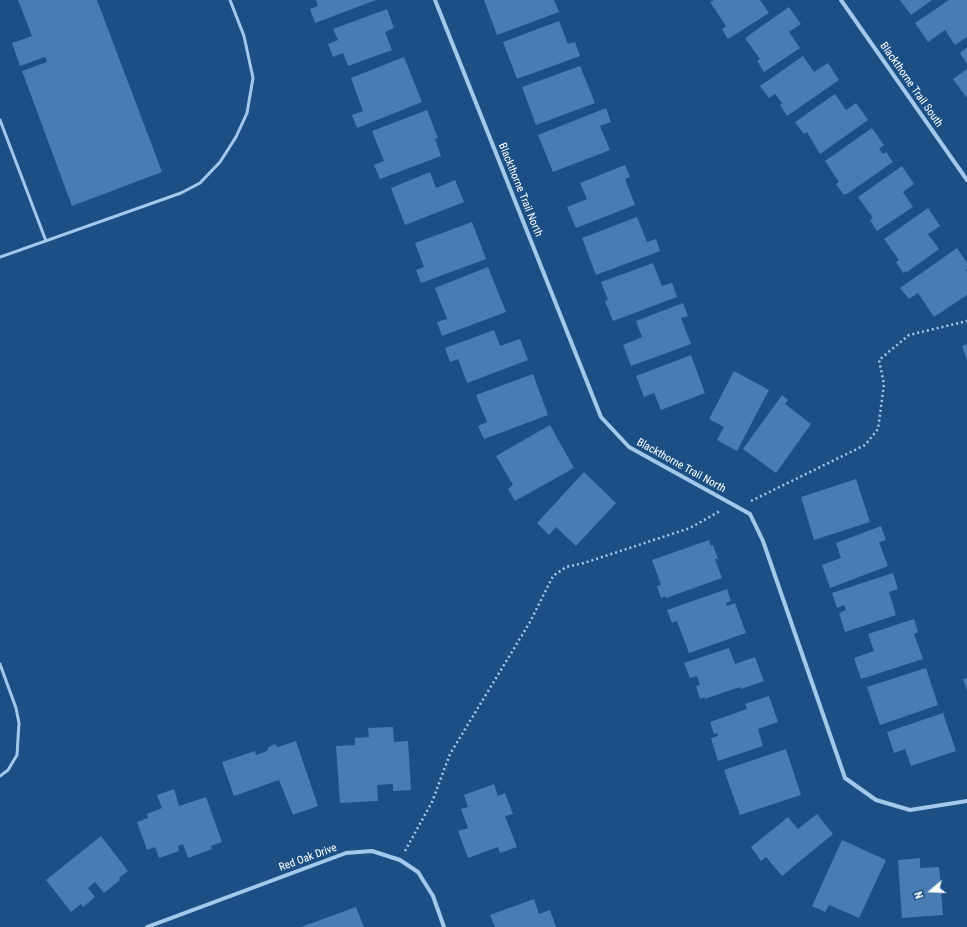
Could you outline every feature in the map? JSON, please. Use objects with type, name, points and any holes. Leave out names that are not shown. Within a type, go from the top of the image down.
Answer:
[{"type":"street","name":"Blackthorne Trail North","points":[[434,0],[601,417],[629,447],[750,514],[763,541],[846,778],[876,800],[910,810],[967,801]]},
{"type":"street","name":"Blackthorne Trail South","points":[[841,0],[967,180]]},
{"type":"street","name":"Red Oak Drive","points":[[147,927],[346,853],[372,850],[400,860],[418,872],[433,896],[444,927]]},
{"type":"lane","points":[[0,257],[181,193],[200,183],[220,162],[236,137],[247,113],[253,78],[244,36],[230,0]]},
{"type":"lane","points":[[0,120],[46,241]]},
{"type":"lane","points":[[0,664],[16,708],[19,723],[17,754],[8,770],[0,776]]},
{"type":"path","points":[[400,860],[432,802],[450,754],[530,622],[552,576],[566,567],[584,563],[690,528],[724,508],[751,501],[865,445],[878,429],[884,384],[879,360],[909,335],[967,321]]},
{"type":"building","points":[[18,0],[97,0],[162,172],[72,206],[22,71],[47,62],[45,57],[20,66],[12,43],[32,36]]},
{"type":"building","points":[[316,0],[376,0],[315,23],[310,9],[318,6]]},
{"type":"building","points":[[484,0],[554,0],[559,12],[497,35]]},
{"type":"building","points":[[714,0],[760,0],[769,13],[728,39],[722,29],[726,26],[710,2]]},
{"type":"building","points":[[900,0],[932,0],[911,15]]},
{"type":"building","points":[[949,0],[967,0],[967,37],[955,45],[945,30],[928,42],[915,23]]},
{"type":"building","points":[[789,7],[801,24],[789,32],[800,48],[764,72],[757,61],[760,59],[745,38]]},
{"type":"building","points":[[387,9],[394,28],[385,32],[392,50],[348,66],[343,53],[333,57],[328,44],[338,40],[333,29]]},
{"type":"building","points":[[559,21],[568,44],[575,42],[580,56],[517,79],[503,42]]},
{"type":"building","points":[[967,47],[967,64],[960,53]]},
{"type":"building","points":[[803,56],[814,72],[828,63],[839,80],[787,116],[780,105],[782,103],[775,94],[769,98],[760,86]]},
{"type":"building","points":[[404,57],[422,102],[357,128],[352,115],[363,111],[351,78]]},
{"type":"building","points":[[580,66],[595,103],[536,125],[522,87]]},
{"type":"building","points":[[967,69],[967,96],[966,97],[953,79]]},
{"type":"building","points":[[835,94],[846,110],[856,103],[868,120],[820,154],[807,132],[804,134],[795,122]]},
{"type":"building","points":[[606,108],[611,122],[600,126],[610,150],[553,172],[538,135]]},
{"type":"building","points":[[427,110],[438,138],[435,139],[441,156],[380,179],[374,165],[384,161],[372,131]]},
{"type":"building","points":[[872,128],[884,145],[879,149],[883,154],[886,152],[893,162],[844,195],[836,184],[839,182],[825,161]]},
{"type":"building","points":[[625,165],[630,177],[625,179],[635,205],[576,228],[567,207],[587,199],[580,183]]},
{"type":"building","points":[[902,166],[914,184],[903,192],[913,207],[877,231],[870,220],[873,218],[858,197]]},
{"type":"building","points":[[430,172],[436,188],[455,180],[464,202],[405,225],[391,188]]},
{"type":"building","points":[[928,208],[940,226],[928,234],[939,249],[907,272],[906,271],[903,273],[896,262],[899,260],[884,239]]},
{"type":"building","points":[[637,217],[647,242],[656,239],[660,251],[596,275],[582,238]]},
{"type":"building","points":[[472,222],[486,259],[421,283],[416,270],[424,267],[415,243]]},
{"type":"building","points":[[957,248],[967,263],[967,295],[934,317],[918,293],[909,299],[900,288]]},
{"type":"building","points":[[653,263],[662,286],[672,283],[677,297],[613,321],[605,301],[608,300],[601,282]]},
{"type":"building","points":[[488,267],[506,312],[442,336],[437,322],[447,319],[435,288]]},
{"type":"building","points":[[683,303],[688,316],[681,318],[691,344],[631,366],[623,345],[642,337],[636,321]]},
{"type":"building","points":[[494,330],[500,346],[520,339],[528,360],[467,383],[458,359],[450,362],[445,348]]},
{"type":"building","points":[[967,344],[967,360],[962,346]]},
{"type":"building","points":[[691,355],[705,393],[661,410],[654,393],[644,397],[636,376]]},
{"type":"building","points":[[734,371],[769,390],[737,451],[717,440],[724,427],[709,419]]},
{"type":"building","points":[[533,374],[548,415],[484,439],[478,426],[487,422],[476,395]]},
{"type":"building","points":[[782,395],[788,400],[785,404],[811,424],[776,473],[743,449]]},
{"type":"building","points":[[550,425],[574,468],[515,501],[508,489],[513,485],[496,456]]},
{"type":"building","points":[[584,472],[616,503],[576,546],[556,527],[549,535],[537,523]]},
{"type":"building","points":[[856,479],[870,522],[814,540],[801,497]]},
{"type":"building","points":[[881,526],[886,540],[879,542],[888,566],[830,588],[822,565],[841,558],[836,543]]},
{"type":"building","points":[[709,540],[711,546],[713,545],[718,559],[715,559],[722,578],[666,598],[665,596],[661,598],[657,586],[661,585],[652,560]]},
{"type":"building","points":[[893,573],[898,589],[889,592],[896,615],[845,632],[839,613],[846,610],[844,605],[837,608],[832,593]]},
{"type":"building","points":[[727,589],[731,601],[726,603],[727,606],[735,603],[746,633],[689,653],[677,621],[672,623],[667,610]]},
{"type":"building","points":[[914,619],[918,632],[914,634],[923,659],[861,679],[854,658],[874,651],[868,634]]},
{"type":"building","points":[[729,648],[735,664],[755,657],[764,681],[741,689],[740,687],[705,699],[705,697],[700,699],[696,686],[700,685],[697,676],[690,678],[684,663]]},
{"type":"building","points":[[926,668],[938,705],[880,725],[867,687]]},
{"type":"building","points":[[967,678],[967,690],[963,679]]},
{"type":"building","points":[[769,696],[778,722],[758,729],[763,746],[718,761],[711,738],[718,736],[717,733],[714,734],[710,722],[747,709],[745,704]]},
{"type":"building","points":[[943,713],[956,751],[911,766],[905,749],[894,753],[887,732]]},
{"type":"building","points":[[393,727],[394,742],[408,741],[411,790],[393,791],[393,784],[377,785],[378,801],[340,803],[336,746],[355,745],[355,738],[369,737],[368,728]]},
{"type":"building","points":[[296,741],[318,806],[293,815],[279,780],[234,796],[222,762],[255,751],[256,755],[267,751],[269,747],[275,744],[278,747]]},
{"type":"building","points":[[786,749],[801,795],[740,815],[724,770]]},
{"type":"building","points":[[494,784],[498,796],[505,793],[513,814],[505,816],[517,847],[500,853],[498,847],[468,858],[458,831],[468,828],[461,809],[468,807],[464,795]]},
{"type":"building","points":[[174,789],[179,806],[206,797],[222,842],[211,846],[212,849],[188,858],[183,844],[178,846],[179,851],[159,858],[155,847],[147,850],[137,822],[148,818],[147,814],[162,808],[157,795]]},
{"type":"building","points":[[817,814],[833,834],[782,876],[766,857],[761,861],[751,847],[788,817],[798,829]]},
{"type":"building","points":[[101,836],[128,871],[119,878],[120,880],[104,893],[95,882],[88,888],[95,897],[83,907],[81,904],[71,912],[46,880]]},
{"type":"building","points":[[842,840],[886,860],[859,918],[829,905],[825,912],[812,906]]},
{"type":"building","points":[[920,858],[920,868],[939,867],[943,915],[902,918],[898,860]]},
{"type":"building","points":[[534,899],[539,914],[550,910],[556,927],[495,927],[490,915]]},
{"type":"building","points":[[356,907],[364,927],[301,927]]}]
